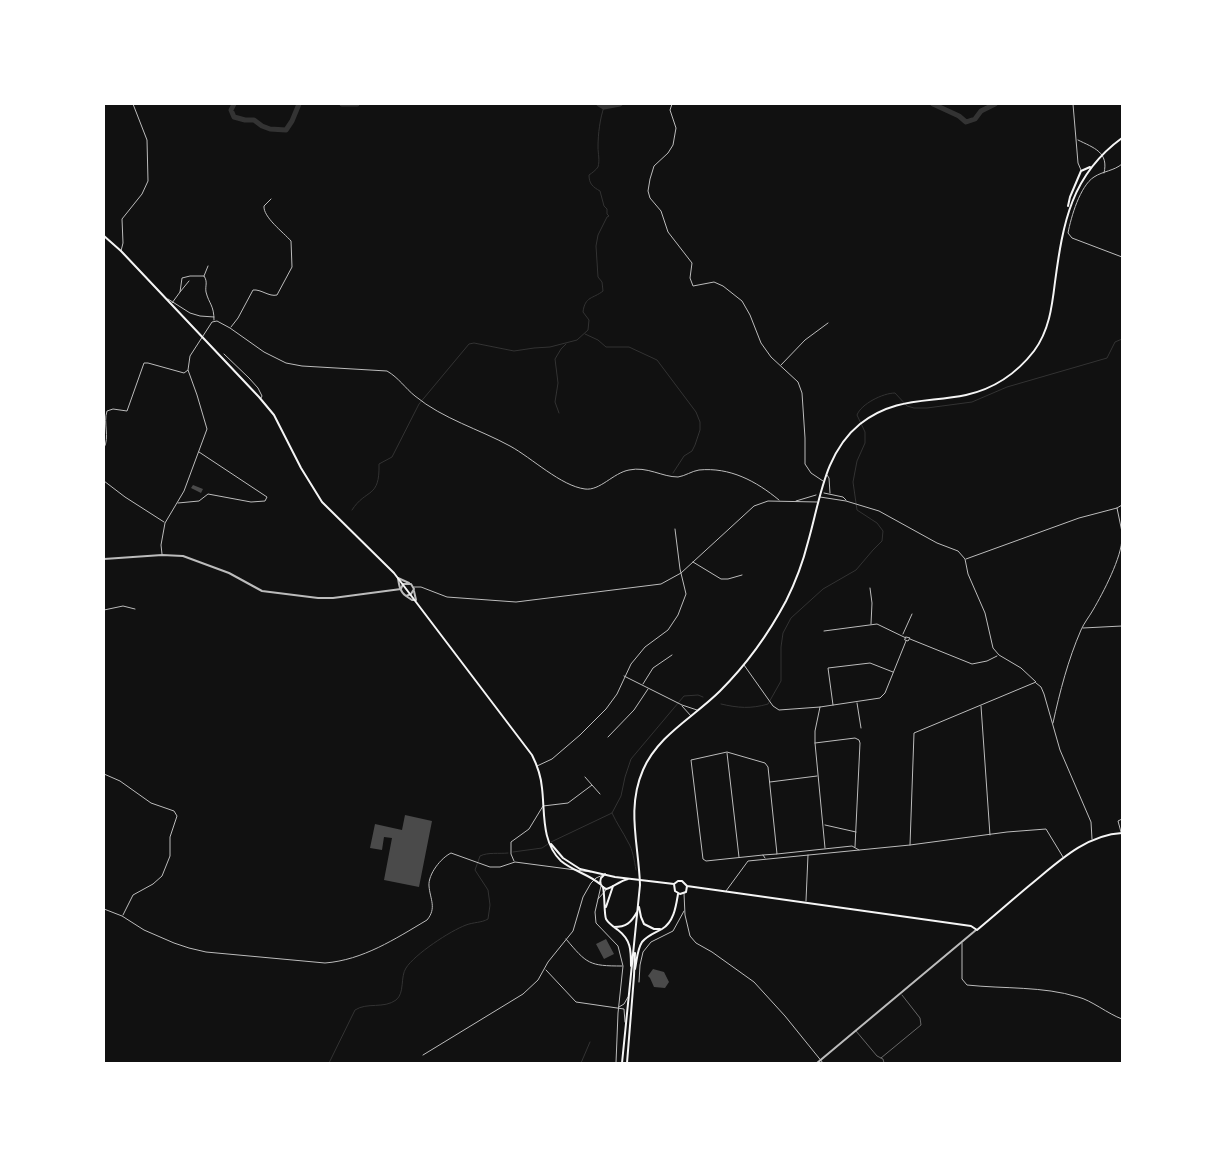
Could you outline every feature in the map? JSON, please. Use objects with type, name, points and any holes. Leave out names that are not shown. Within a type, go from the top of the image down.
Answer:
[{"type":"main road","points":[[1068,209],[1092,165],[1122,138]]},
{"type":"main road","points":[[626,1063],[639,905],[640,867],[634,827],[635,792],[642,771],[650,756],[660,744],[720,691],[744,665],[767,633],[788,596],[808,545],[826,473],[837,451],[853,430],[873,415],[899,404],[966,395],[982,390],[1008,376],[1036,348],[1048,324],[1061,238],[1070,197],[1081,171],[1092,165]]},
{"type":"main road","points":[[104,236],[172,303],[260,398],[274,415],[301,468],[322,502],[382,559],[398,578],[523,742],[537,766],[542,787],[545,825],[554,852],[560,860],[608,889],[622,880],[632,878]]},
{"type":"main road","points":[[687,886],[972,926],[977,930],[1063,858],[1093,840],[1110,834],[1122,833]]},
{"type":"main road","points":[[549,840],[557,852],[570,864],[580,869],[604,875],[674,884],[680,880],[684,881],[687,890],[684,893],[678,894]]},
{"type":"main road","points":[[604,875],[600,880],[604,892],[606,919],[627,939],[630,945],[630,976]]},
{"type":"main road","points":[[605,909],[614,880],[611,876]]},
{"type":"main road","points":[[674,884],[674,889],[678,894]]},
{"type":"main road","points":[[634,976],[638,950],[642,942],[648,936],[668,924],[674,912],[678,894]]},
{"type":"main road","points":[[639,905],[644,924],[654,929],[662,929]]},
{"type":"main road","points":[[614,927],[623,927],[629,924],[638,910]]},
{"type":"main road","points":[[622,1063],[630,976],[635,945]]},
{"type":"street","points":[[121,251],[123,243],[122,219],[142,194],[148,182],[147,140],[133,104]]},
{"type":"street","points":[[672,104],[670,110],[676,128],[673,145],[668,153],[654,166],[648,192],[650,198],[661,211],[668,232],[692,262],[690,278],[693,286],[714,282],[723,286],[742,301],[750,315],[761,344],[771,357],[798,382],[802,393],[805,464],[811,473],[824,481]]},
{"type":"street","points":[[1074,104],[1079,167],[1081,171]]},
{"type":"street","points":[[1077,139],[1098,151],[1105,158],[1104,173]]},
{"type":"street","points":[[1122,164],[1091,179],[1084,188],[1068,233],[1072,238],[1122,257]]},
{"type":"street","points":[[1079,186],[1084,188]]},
{"type":"street","points":[[230,328],[238,318],[253,290],[274,296],[278,295],[292,267],[291,241],[267,217],[264,211],[264,206],[271,199]]},
{"type":"street","points":[[1065,222],[1070,224]]},
{"type":"street","points":[[162,554],[161,545],[165,523],[178,504],[207,429],[188,370],[190,356],[214,321],[213,306],[206,293],[206,279],[204,276],[208,266]]},
{"type":"street","points":[[180,292],[182,278],[204,276]]},
{"type":"street","points":[[189,282],[172,303],[190,313],[214,317]]},
{"type":"street","points":[[214,321],[230,328],[264,352],[286,362],[302,366],[387,371],[397,376],[416,396],[468,426],[508,445],[571,485],[585,489],[596,489],[611,477],[630,469],[650,470],[678,477],[698,470],[720,471],[738,475],[756,483],[778,500]]},
{"type":"street","points":[[781,365],[805,340],[828,323]]},
{"type":"street","points":[[224,354],[258,388],[262,396],[260,398]]},
{"type":"street","points":[[104,448],[106,443],[105,417],[107,411],[113,409],[127,411],[144,364],[148,363],[175,372],[184,373],[188,370]]},
{"type":"street","points":[[178,504],[199,501],[208,494],[244,501],[265,501],[267,497],[199,452]]},
{"type":"street","points":[[826,473],[829,478],[830,494]]},
{"type":"street","points":[[104,481],[165,523]]},
{"type":"street","points":[[824,494],[843,497],[846,501]]},
{"type":"street","points":[[796,502],[796,500],[816,496]]},
{"type":"street","points":[[820,497],[846,501],[880,511],[937,543],[958,551],[965,559],[968,574],[985,613],[993,648],[999,655],[1020,668],[1041,687],[1060,750],[1091,822],[1093,840]]},
{"type":"street","points":[[413,589],[420,587],[447,597],[516,602],[661,584],[681,573],[747,511],[768,501],[818,502]]},
{"type":"street","points":[[965,559],[1079,518],[1122,505]]},
{"type":"street","points":[[1117,508],[1122,532]]},
{"type":"street","points":[[537,766],[552,759],[597,720],[617,694],[631,664],[645,647],[668,630],[678,615],[686,594],[675,530]]},
{"type":"street","points":[[1053,723],[1061,686],[1082,628],[1094,609],[1120,553],[1122,538]]},
{"type":"street","points":[[104,559],[162,554],[183,556],[229,573],[271,593],[318,598],[333,598],[401,589]]},
{"type":"street","points":[[693,562],[721,579],[728,580],[742,575]]},
{"type":"street","points":[[398,578],[409,583],[416,600],[412,600],[402,593],[398,578]]},
{"type":"street","points":[[401,589],[403,584],[409,583]]},
{"type":"street","points":[[870,588],[872,603],[871,625]]},
{"type":"street","points":[[406,596],[411,594],[413,589]]},
{"type":"street","points":[[104,610],[122,606],[136,609]]},
{"type":"street","points":[[903,635],[912,614]]},
{"type":"street","points":[[824,631],[877,624],[906,638],[908,637],[972,664],[987,661],[999,655]]},
{"type":"street","points":[[1082,628],[1122,626]]},
{"type":"street","points":[[744,665],[773,706],[779,710],[857,702],[880,698],[886,693],[906,638]]},
{"type":"street","points":[[906,641],[910,639]]},
{"type":"street","points":[[642,685],[653,668],[672,655]]},
{"type":"street","points":[[833,705],[828,668],[870,663],[894,673]]},
{"type":"street","points":[[624,676],[682,705],[698,710]]},
{"type":"street","points":[[910,845],[914,733],[1036,682]]},
{"type":"street","points":[[608,737],[634,710],[648,688]]},
{"type":"street","points":[[857,702],[860,728]]},
{"type":"street","points":[[682,705],[691,716]]},
{"type":"street","points":[[981,706],[990,835]]},
{"type":"street","points":[[820,707],[815,731],[815,743],[825,848],[828,851],[825,854]]},
{"type":"street","points":[[815,743],[855,738],[859,740],[856,832],[852,851]]},
{"type":"street","points":[[777,854],[770,782],[768,767],[765,763],[727,752],[691,760],[703,859],[706,861],[777,854],[825,848],[854,847],[860,850]]},
{"type":"street","points":[[727,752],[739,858]]},
{"type":"street","points":[[104,774],[120,781],[151,803],[174,811],[177,816],[170,837],[170,856],[162,876],[153,884],[133,895],[122,916]]},
{"type":"street","points":[[770,782],[818,776]]},
{"type":"street","points":[[586,777],[600,794]]},
{"type":"street","points":[[515,862],[511,854],[511,842],[529,829],[543,806],[568,803],[592,785]]},
{"type":"street","points":[[1122,819],[1118,821],[1122,833]]},
{"type":"street","points":[[824,825],[856,832]]},
{"type":"street","points":[[726,890],[748,860],[825,854],[1046,829],[1063,858]]},
{"type":"street","points":[[852,851],[854,847]]},
{"type":"street","points":[[825,848],[822,851],[825,854]]},
{"type":"street","points":[[104,909],[122,916],[144,930],[189,948],[206,952],[325,963],[336,962],[386,945],[427,920],[432,915],[433,908],[429,882],[437,866],[447,855],[454,854],[490,868],[515,862],[597,873]]},
{"type":"street","points":[[766,859],[768,856],[777,854]]},
{"type":"street","points":[[763,855],[766,859]]},
{"type":"street","points":[[806,902],[808,855]]},
{"type":"street","points":[[423,1054],[523,994],[538,980],[574,928],[583,896],[591,883],[594,879],[604,875]]},
{"type":"street","points":[[591,883],[597,882]]},
{"type":"street","points":[[601,886],[595,912],[596,923],[618,946],[623,966],[616,1063]]},
{"type":"street","points":[[598,900],[608,889]]},
{"type":"street","points":[[684,893],[684,911],[690,936],[696,943],[754,982],[785,1016],[823,1063]]},
{"type":"street","points":[[639,982],[644,952],[651,942],[674,931],[684,911]]},
{"type":"street","points":[[817,1063],[977,930]]},
{"type":"street","points":[[566,939],[586,962],[623,966]]},
{"type":"street","points":[[962,942],[962,979],[968,985],[1046,991],[1080,997],[1122,1020]]},
{"type":"street","points":[[544,969],[576,1002],[624,1009],[626,1025]]},
{"type":"street","points":[[619,1008],[624,1004],[628,996]]},
{"type":"lane","points":[[881,1058],[920,1027],[920,1018],[901,993]]},
{"type":"lane","points":[[856,1030],[884,1063]]},
{"type":"building","points":[[193,485],[203,489],[201,493],[191,488]]},
{"type":"building","points":[[405,815],[432,821],[419,887],[384,880],[392,838],[384,837],[382,850],[370,848],[375,824],[402,830]]},
{"type":"building","points":[[606,939],[614,954],[604,959],[596,944]]},
{"type":"building","points":[[653,969],[664,972],[669,982],[665,988],[654,987],[648,976]]},
{"type":"waterway","points":[[234,104],[231,110],[234,117],[254,120],[270,129],[286,130],[299,104]]},
{"type":"waterway","points":[[342,104],[357,104]]},
{"type":"waterway","points":[[599,104],[604,107],[620,104]]},
{"type":"waterway","points":[[933,104],[959,116],[966,122],[975,119],[981,111],[995,104]]},
{"type":"waterway","points":[[352,510],[362,498],[375,488],[379,475],[379,464],[392,457],[419,404],[469,344],[474,343],[514,351],[550,347],[577,340],[588,330],[589,320],[583,312],[588,300],[603,291],[602,282],[598,277],[596,246],[598,235],[609,216],[600,191],[592,185],[589,175],[599,164],[599,132],[604,107]]},
{"type":"waterway","points":[[585,334],[598,340],[606,347],[629,347],[657,360],[696,412],[700,422],[700,430],[695,445],[692,451],[684,456],[673,473]]},
{"type":"waterway","points":[[721,704],[744,707],[768,704],[781,681],[783,633],[791,618],[823,589],[856,570],[882,541],[883,531],[877,523],[857,510],[853,482],[857,461],[865,443],[865,432],[857,415],[863,407],[879,397],[890,393],[895,393],[907,406],[914,408],[972,402],[1007,387],[1107,358],[1115,342],[1122,339]]},
{"type":"waterway","points":[[559,413],[555,402],[558,383],[555,359],[566,344]]},
{"type":"waterway","points":[[551,842],[612,813],[621,796],[631,759],[684,696],[698,695],[703,697]]},
{"type":"waterway","points":[[612,813],[631,848],[636,870]]},
{"type":"waterway","points":[[513,852],[542,848],[548,844]]},
{"type":"waterway","points":[[329,1063],[355,1010],[365,1006],[391,1003],[396,1000],[401,993],[404,972],[417,956],[459,928],[488,919],[490,905],[488,890],[475,870],[480,856],[508,853]]},
{"type":"waterway","points":[[581,1063],[590,1042]]}]
